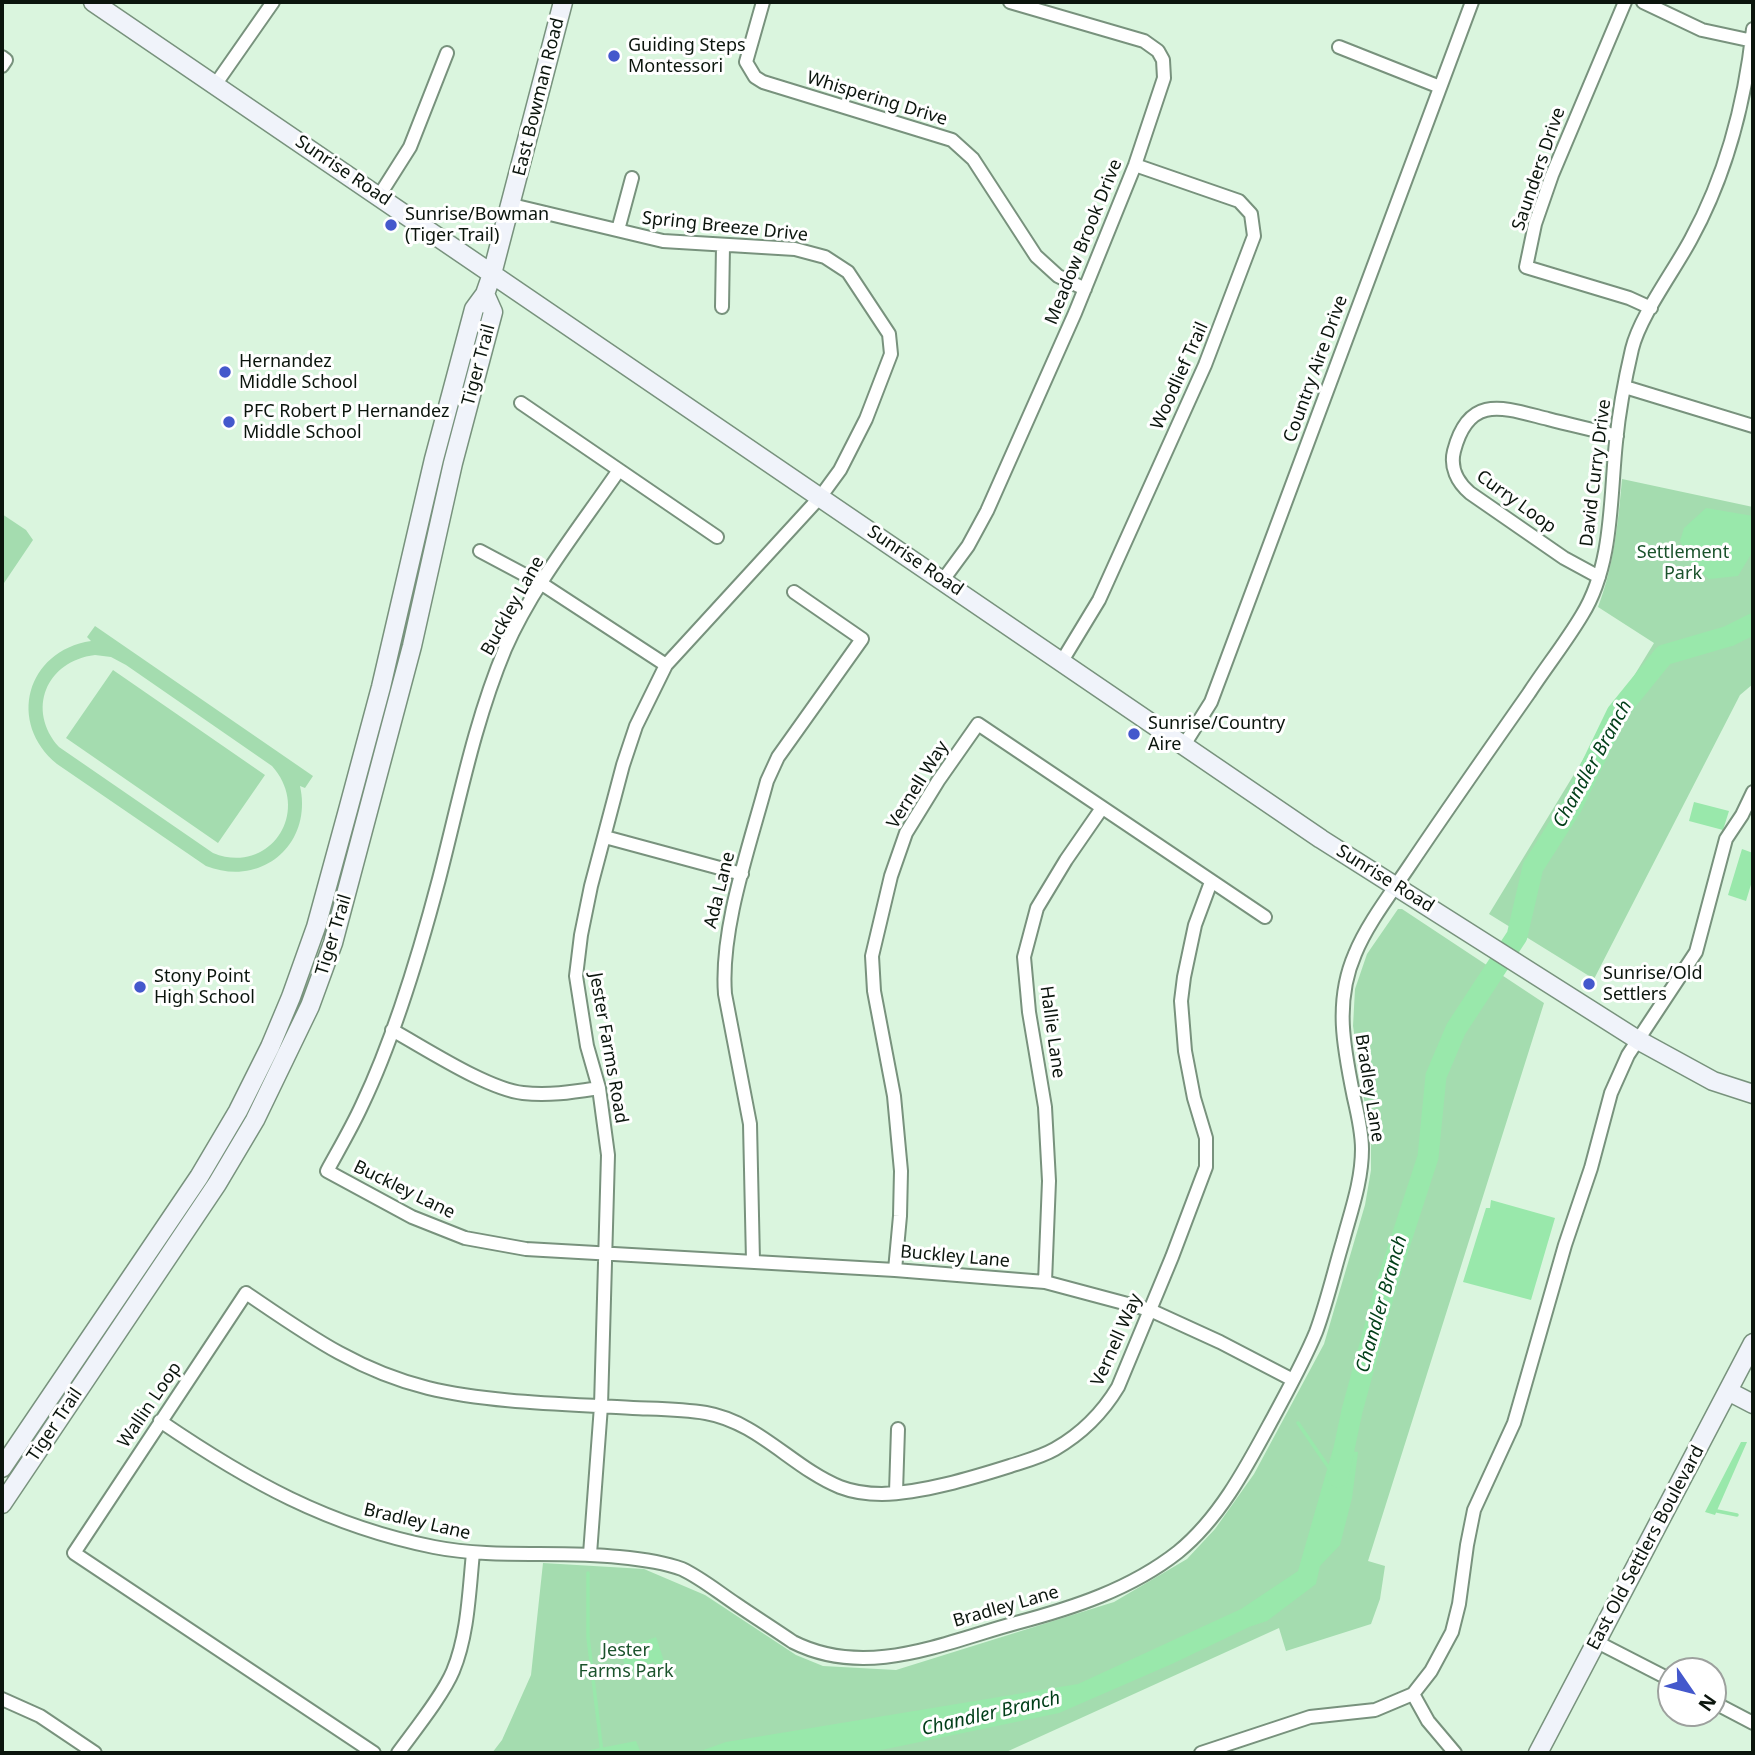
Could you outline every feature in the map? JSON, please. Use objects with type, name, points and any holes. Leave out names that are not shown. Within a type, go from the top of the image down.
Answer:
[{"type":"street","name":"Sunrise Road","points":[[93,2],[1321,839],[1638,1040],[1713,1081],[1753,1094]]},
{"type":"street","points":[[215,85],[273,2]]},
{"type":"street","name":"East Bowman Road","points":[[492,274],[563,2]]},
{"type":"street","name":"Whispering Drive","points":[[763,2],[746,62],[755,77],[763,82],[952,140],[973,159],[1036,256],[1058,276],[1085,289]]},
{"type":"street","name":"Meadow Brook Drive","points":[[943,580],[968,546],[987,511],[1085,289],[1135,165],[1164,78],[1163,60],[1158,51],[1144,41],[1010,2]]},
{"type":"street","name":"Country Aire Drive","points":[[1184,745],[1211,702],[1472,2]]},
{"type":"street","name":"Saunders Drive","points":[[1625,2],[1552,175],[1535,223],[1526,267],[1629,298],[1651,308]]},
{"type":"street","points":[[1643,2],[1702,30],[1753,37]]},
{"type":"street","name":"David Curry Drive","points":[[1396,886],[1585,611],[1599,577],[1607,538],[1617,436],[1637,331],[1692,239],[1724,165],[1735,127],[1753,37]]},
{"type":"street","points":[[1339,47],[1440,86]]},
{"type":"street","points":[[379,196],[410,147],[447,53]]},
{"type":"street","name":"Woodlief Trail","points":[[1062,661],[1091,616],[1205,365],[1254,236],[1251,214],[1239,201],[1135,165]]},
{"type":"street","points":[[618,230],[632,178]]},
{"type":"street","name":"Spring Breeze Drive","points":[[512,205],[663,241],[794,249],[831,260],[853,278],[889,334],[891,354],[866,419],[840,470],[821,496]]},
{"type":"street","points":[[722,307],[723,246]]},
{"type":"street","name":"Tiger Trail","points":[[2,1468],[199,1177],[238,1111],[276,1034],[316,927],[381,687],[434,459],[474,309],[485,294],[492,274]]},
{"type":"street","name":"Tiger Trail","points":[[2,1504],[217,1184],[255,1120],[310,1006],[333,943],[412,646],[453,463],[493,312],[485,294]]},
{"type":"street","points":[[1625,387],[1753,426]]},
{"type":"street","points":[[521,403],[717,537]]},
{"type":"street","name":"Curry Loop","points":[[1599,577],[1564,558],[1470,493],[1458,480],[1452,460],[1463,426],[1478,414],[1499,407],[1617,436]]},
{"type":"street","name":"Buckley Lane","points":[[619,470],[542,584],[506,646],[489,690],[438,881],[391,1030],[362,1105],[327,1171],[412,1217],[465,1238],[526,1249],[895,1270],[1045,1282],[1150,1310],[1293,1380]]},
{"type":"street","name":"Jester Farms Road","points":[[590,1554],[601,1406],[608,1155],[599,1088],[587,1046],[576,976],[581,935],[623,765],[636,726],[666,665],[821,496]]},
{"type":"street","points":[[480,551],[542,584],[666,665]]},
{"type":"street","name":"Ada Lane","points":[[752,1261],[750,1124],[725,994],[723,973],[726,939],[767,781],[778,757],[862,639],[794,592]]},
{"type":"street","name":"Vernell Way","points":[[895,1270],[901,1171],[894,1096],[874,991],[872,956],[891,876],[906,833],[978,724],[1265,917]]},
{"type":"street","points":[[1201,1753],[1310,1717],[1375,1710],[1413,1694],[1431,1671],[1452,1632],[1474,1510],[1514,1423],[1611,1093],[1628,1055],[1696,951],[1726,839],[1753,792]]},
{"type":"street","name":"Hallie Lane","points":[[1045,1282],[1049,1181],[1045,1107],[1029,1013],[1024,957],[1037,908],[1102,808]]},
{"type":"street","points":[[605,837],[742,874]]},
{"type":"street","name":"Vernell Way","points":[[601,1406],[682,1411],[721,1417],[744,1427],[836,1485],[868,1493],[896,1492],[962,1481],[1036,1458],[1085,1428],[1111,1399],[1122,1379],[1206,1167],[1206,1138],[1194,1098],[1185,1051],[1181,1001],[1195,925],[1211,882]]},
{"type":"street","name":"Bradley Lane","points":[[160,1421],[233,1469],[306,1508],[375,1532],[432,1547],[473,1553],[590,1554],[648,1561],[681,1569],[806,1648],[840,1658],[908,1655],[1049,1614],[1112,1592],[1181,1549],[1222,1504],[1293,1380],[1322,1316],[1360,1178],[1362,1148],[1343,1037],[1343,995],[1356,951],[1396,886]]},
{"type":"street","points":[[391,1030],[479,1078],[520,1093],[552,1095],[599,1088]]},
{"type":"street","name":"Wallin Loop","points":[[374,1753],[74,1553],[160,1421],[246,1293],[328,1349],[381,1373],[426,1388],[466,1396],[601,1406]]},
{"type":"street","name":"East Old Settlers Boulevard","points":[[1538,1753],[1753,1343]]},
{"type":"street","points":[[1728,1391],[1753,1404]]},
{"type":"street","points":[[896,1492],[898,1429]]},
{"type":"street","points":[[398,1753],[452,1675],[466,1612],[473,1553]]},
{"type":"street","points":[[1597,1642],[1657,1673]]},
{"type":"street","points":[[1413,1694],[1428,1721],[1455,1753]]},
{"type":"street","points":[[2,1699],[40,1716],[95,1753]]},
{"type":"street","points":[[1727,1709],[1753,1723]]},
{"type":"green space","name":"Settlement Park","points":[[1622,479],[1753,507],[1753,684],[1740,695],[1594,979],[1489,914],[1654,643],[1598,607],[1612,560]]},
{"type":"green space","points":[[2,514],[26,530],[33,540],[2,586]]},
{"type":"green space","points":[[95,626],[313,776],[305,788],[300,786],[302,807],[299,826],[291,843],[279,856],[264,866],[246,871],[227,871],[206,866],[57,764],[41,747],[32,729],[29,710],[31,691],[38,674],[51,659],[69,647],[91,641],[87,637]],"holes":[[[95,655],[111,657],[272,766],[284,784],[288,802],[286,820],[279,835],[267,848],[252,856],[233,858],[213,853],[59,747],[49,733],[44,718],[46,689],[53,677],[78,659]]]},
{"type":"green space","points":[[113,670],[265,775],[218,843],[66,738]]},
{"type":"green space","name":"Jester Farms Park","points":[[1398,909],[1402,909],[1544,1003],[1368,1561],[1385,1566],[1380,1599],[1371,1624],[1286,1651],[1279,1628],[1004,1753],[492,1753],[502,1740],[531,1675],[543,1563],[644,1569],[705,1595],[796,1655],[823,1666],[896,1670],[1114,1602],[1187,1559],[1215,1529],[1254,1474],[1324,1344],[1365,1205],[1371,1170],[1371,1145],[1353,1026],[1355,989],[1367,954]]},
{"type":"water","points":[[1706,508],[1753,516],[1753,551],[1738,576],[1709,579],[1691,563],[1680,541],[1684,528]]},
{"type":"water","points":[[1694,802],[1729,811],[1723,830],[1689,821]]},
{"type":"water","points":[[1742,849],[1753,853],[1753,878],[1746,901],[1728,895]]},
{"type":"water","points":[[1491,1200],[1555,1218],[1531,1300],[1463,1282],[1486,1208],[1490,1208]]},
{"type":"water","points":[[1741,1442],[1747,1442],[1715,1515],[1705,1512]]},
{"type":"water","points":[[1333,1449],[1358,1452],[1352,1498],[1340,1545],[1320,1566],[1316,1584],[1267,1621],[1059,1713],[867,1753],[695,1753],[726,1742],[1078,1684],[1241,1609],[1298,1571]]},
{"type":"water","points":[[656,1637],[666,1667],[657,1670],[654,1662],[627,1672],[620,1650]]},
{"type":"water","points":[[636,1741],[641,1753],[575,1753]]},
{"type":"waterway","name":"Chandler Branch","points":[[1338,1477],[1352,1411],[1386,1286],[1428,1157],[1436,1076],[1456,1029],[1517,936],[1533,867],[1572,806],[1617,713],[1664,655],[1729,636],[1753,624]]},
{"type":"waterway","points":[[1298,1423],[1331,1471]]},
{"type":"waterway","points":[[1717,1511],[1737,1515]]},
{"type":"waterway","points":[[588,1573],[588,1637],[602,1753]]},
{"type":"place","name":"Guiding Steps Montessori","points":[[614,56]]},
{"type":"place","name":"Sunrise/Bowman (Tiger Trail)","points":[[391,225]]},
{"type":"place","name":"Hernandez Middle School","points":[[225,372]]},
{"type":"place","name":"PFC Robert P Hernandez Middle School","points":[[229,422]]},
{"type":"place","name":"Sunrise/Country Aire","points":[[1134,734]]},
{"type":"place","name":"Sunrise/Old Settlers","points":[[1589,984]]},
{"type":"place","name":"Stony Point High School","points":[[140,987]]}]
